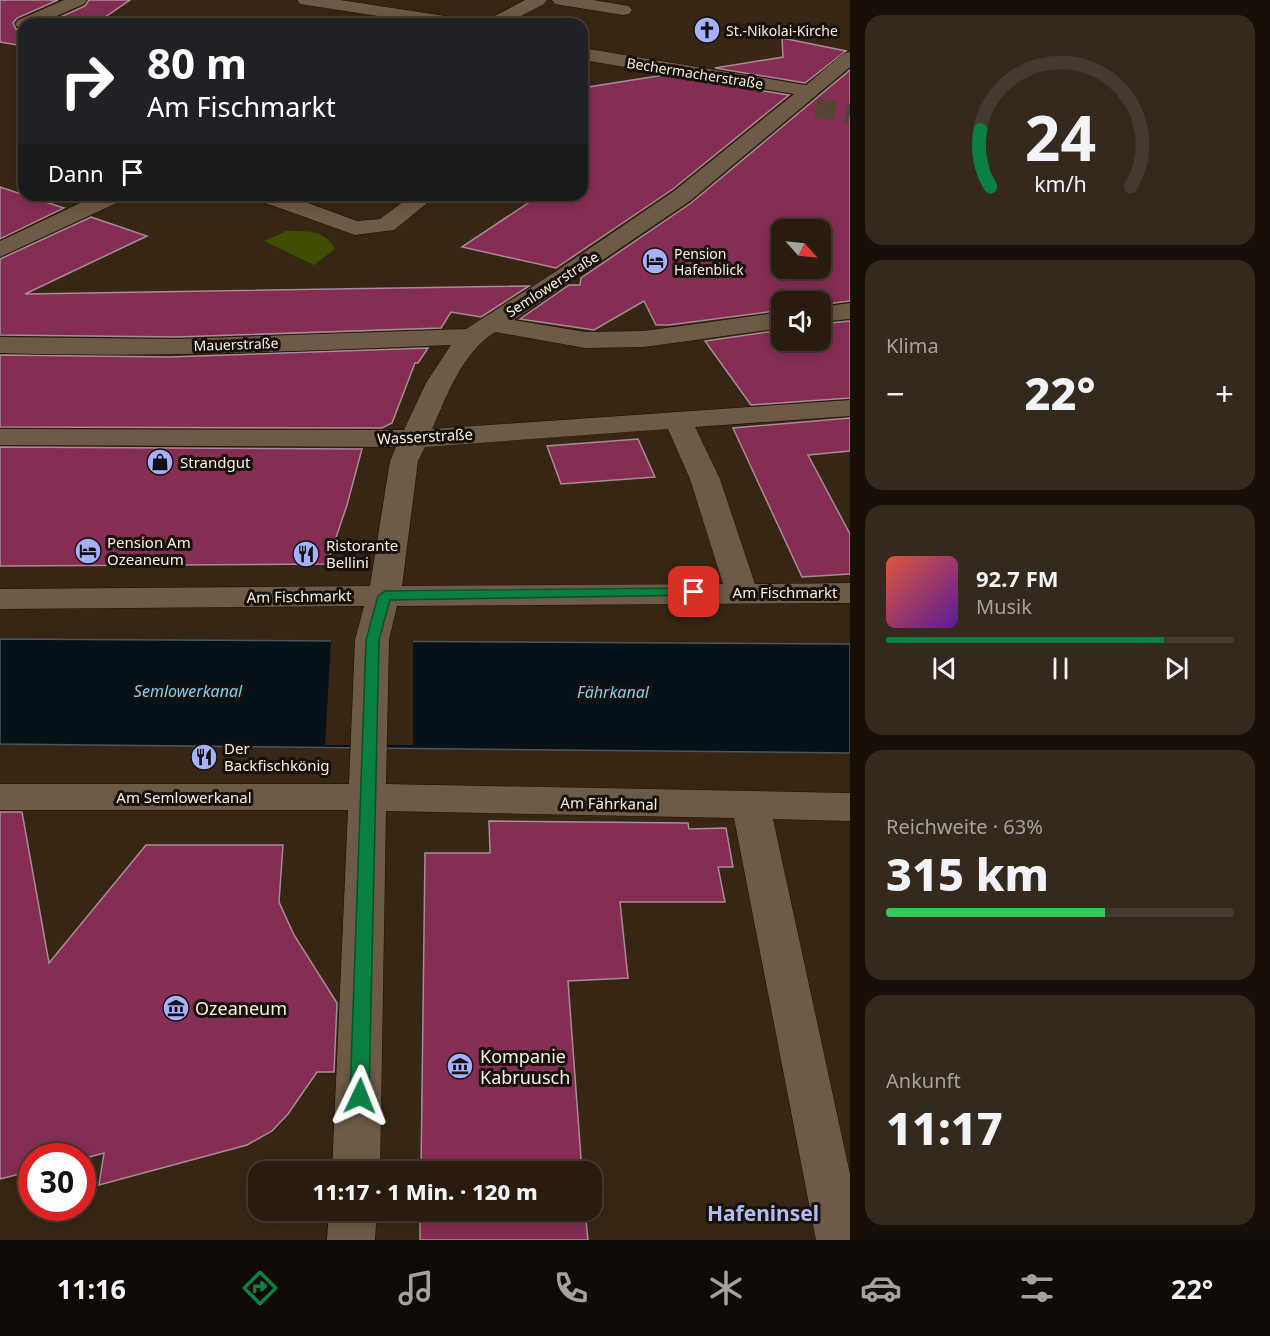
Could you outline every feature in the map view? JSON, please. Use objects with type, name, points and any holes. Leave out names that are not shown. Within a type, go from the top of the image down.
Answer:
[{"type":"street","points":[[37,18],[78,0]]},
{"type":"street","points":[[306,0],[425,18]]},
{"type":"street","points":[[504,18],[538,0]]},
{"type":"street","points":[[561,0],[622,10]]},
{"type":"street","name":"Bechermacherstraße","points":[[588,55],[806,101]]},
{"type":"street","name":"Semlowerstraße","points":[[356,1161],[372,640],[385,596],[404,461],[439,383],[456,355],[481,330],[617,242],[682,196],[806,101],[850,58]]},
{"type":"street","points":[[0,250],[102,201]]},
{"type":"street","points":[[281,201],[355,228],[386,225],[418,201]]},
{"type":"street","points":[[831,314],[850,311]]},
{"type":"street","name":"Mauerstraße","points":[[0,345],[51,348],[126,347],[481,330],[585,340],[644,339],[771,322]]},
{"type":"street","name":"Wasserstraße","points":[[0,437],[414,439],[850,408]]},
{"type":"street","points":[[678,420],[705,479],[742,592]]},
{"type":"street","name":"Am Fischmarkt","points":[[0,599],[850,593]]},
{"type":"street","name":"Am Semlowerkanal","points":[[0,797],[369,797]]},
{"type":"street","name":"Am Fährkanal","points":[[369,797],[850,807]]},
{"type":"street","points":[[751,806],[840,1240]]},
{"type":"street","points":[[351,1240],[352,1221]]},
{"type":"green space","points":[[287,231],[321,235],[327,238],[335,249],[314,265],[264,241]]},
{"type":"water","points":[[0,639],[850,644],[850,753],[0,744]]},
{"type":"pier","points":[[331,640],[413,640],[413,745],[325,745]]},
{"type":"building","points":[[0,0],[58,0],[17,18],[13,23],[18,30],[18,45],[0,42]]},
{"type":"building","points":[[89,0],[130,0],[104,18],[58,18],[85,6]]},
{"type":"building","points":[[782,38],[846,51],[805,83],[715,68],[783,57]]},
{"type":"building","points":[[850,70],[850,301],[831,304],[831,291],[771,291],[771,311],[656,325],[644,301],[594,330],[520,319],[569,285],[580,285],[581,278],[691,203]]},
{"type":"building","points":[[664,75],[789,95],[673,189],[556,268],[462,247],[531,201],[588,201],[588,87]]},
{"type":"building","points":[[0,187],[18,193],[18,201],[42,201],[64,208],[0,239]]},
{"type":"building","points":[[91,217],[147,236],[25,294],[529,286],[481,317],[451,312],[441,328],[177,337],[0,335],[0,259]]},
{"type":"building","points":[[850,321],[850,398],[751,405],[705,341],[771,332],[771,351],[831,351],[831,323]]},
{"type":"building","points":[[428,348],[418,363],[415,363],[392,423],[382,428],[0,427],[0,355],[169,357]]},
{"type":"building","points":[[850,418],[850,451],[808,455],[850,534],[850,574],[802,577],[733,428]]},
{"type":"building","points":[[638,439],[655,477],[561,484],[547,446]]},
{"type":"building","points":[[0,447],[362,449],[347,505],[327,564],[0,566]]},
{"type":"building","name":"Ozeaneum","points":[[0,812],[22,812],[49,963],[146,845],[283,845],[279,902],[294,935],[337,1003],[334,1072],[317,1072],[288,1114],[272,1131],[247,1145],[99,1185],[104,1153],[96,1155],[96,1143],[18,1143],[18,1174],[0,1179]]},
{"type":"building","points":[[489,821],[688,823],[689,829],[726,828],[733,867],[718,867],[725,902],[620,902],[628,978],[568,981],[581,1161],[421,1161],[425,853],[490,853]]},
{"type":"building","points":[[420,1221],[586,1221],[588,1240],[420,1240]]},
{"type":"tunnel","points":[[816,108],[850,114]]},
{"type":"place","name":"St.-Nikolai-Kirche","points":[[707,30]]},
{"type":"place","name":"Pension Hafenblick","points":[[655,261]]},
{"type":"place","name":"Strandgut","points":[[160,462]]},
{"type":"place","name":"Pension Am Ozeaneum","points":[[88,551]]},
{"type":"place","name":"Ristorante Bellini","points":[[306,554]]},
{"type":"place","name":"Der Backfischkönig","points":[[204,757]]},
{"type":"place","name":"Ozeaneum","points":[[176,1008]]},
{"type":"place","name":"Kompanie Kabruusch","points":[[460,1066]]},
{"type":"district","name":"Hafeninsel","points":[[763,1213]]},
{"type":"route","points":[[360,1096],[372,640],[385,596],[694,592]]},
{"type":"water label","name":"Semlowerkanal","points":[[188,691]]},
{"type":"water label","name":"Fährkanal","points":[[613,692]]}]
